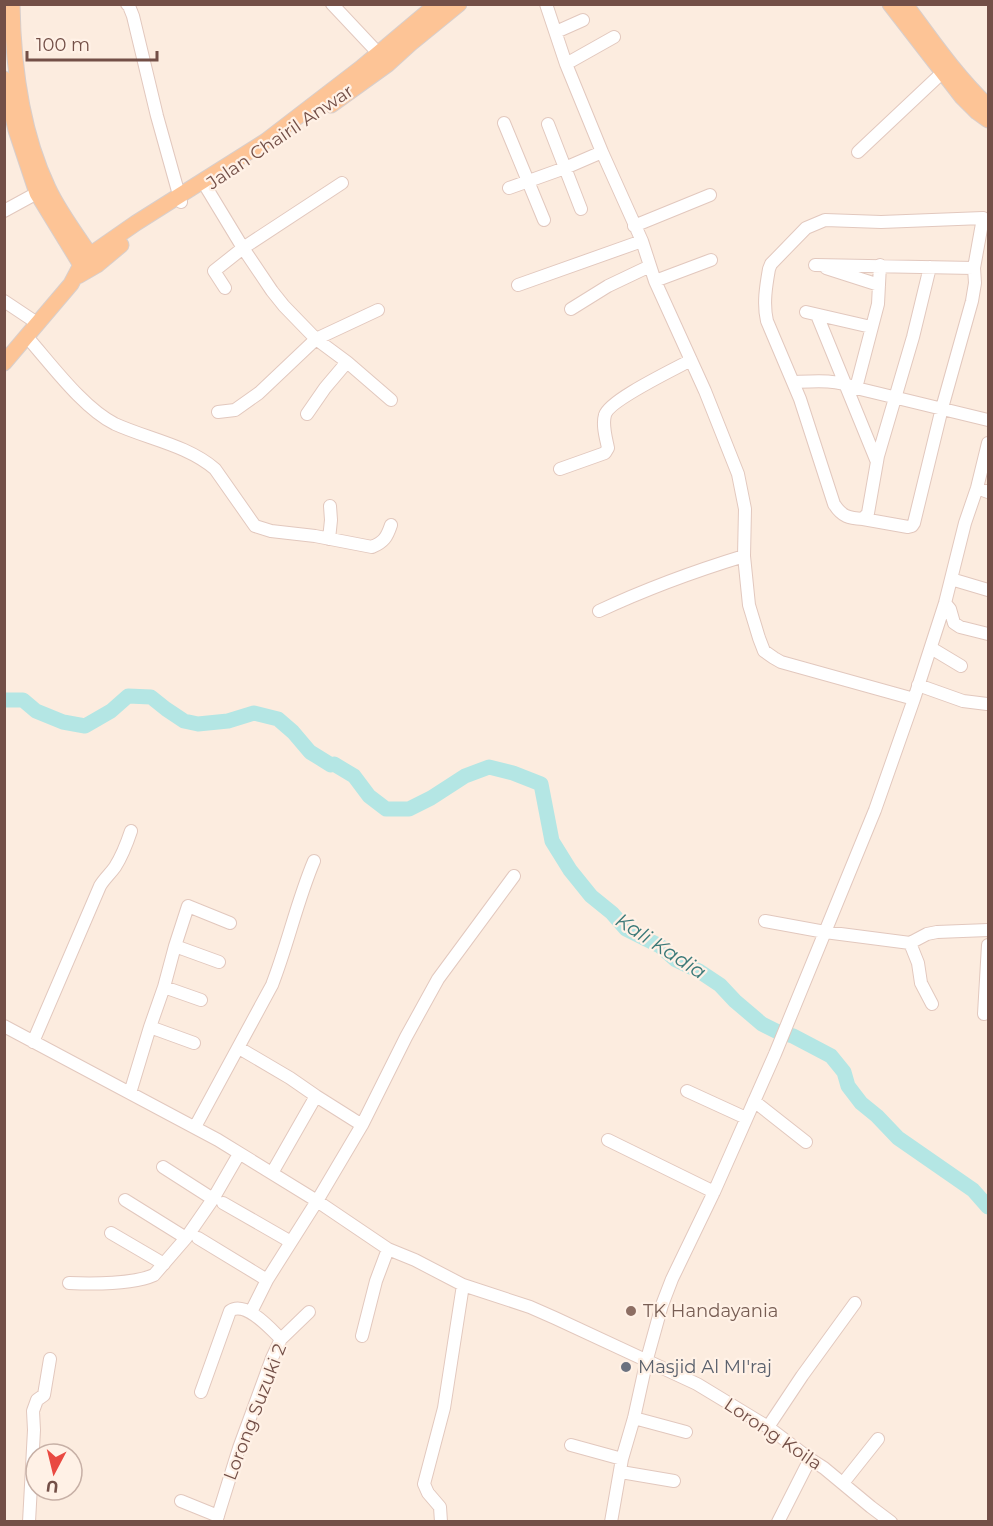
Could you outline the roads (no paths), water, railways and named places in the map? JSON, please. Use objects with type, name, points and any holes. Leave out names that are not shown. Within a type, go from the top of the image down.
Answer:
[{"type":"main road","points":[[12,4],[17,86],[36,158],[48,189],[73,230],[86,267]]},
{"type":"main road","name":"Jalan Chairil Anwar","points":[[180,199],[266,141],[379,54],[437,4]]},
{"type":"main road","name":"Jalan Chairil Anwar","points":[[4,363],[86,267],[136,223],[206,187],[267,150],[388,63],[459,4]]},
{"type":"main road","points":[[890,4],[962,97],[988,120]]},
{"type":"main road","points":[[905,4],[957,72],[988,105]]},
{"type":"main road","points":[[4,79],[10,131],[38,193],[86,267]]},
{"type":"street","points":[[127,4],[133,16],[180,199]]},
{"type":"street","points":[[332,4],[379,54]]},
{"type":"street","points":[[546,4],[602,152],[642,241],[655,281],[691,360],[738,474],[745,509],[744,556],[749,605],[764,651],[781,662],[914,699]]},
{"type":"street","points":[[556,32],[583,20]]},
{"type":"street","points":[[567,64],[614,37]]},
{"type":"street","points":[[858,152],[943,72]]},
{"type":"street","points":[[504,123],[544,220]]},
{"type":"street","points":[[548,124],[581,209]]},
{"type":"street","points":[[509,188],[602,152]]},
{"type":"street","points":[[225,288],[214,271],[243,248],[342,183]]},
{"type":"street","points":[[206,187],[272,291],[316,339],[391,400]]},
{"type":"street","points":[[4,211],[38,193]]},
{"type":"street","points":[[634,226],[710,195]]},
{"type":"street","points":[[983,218],[974,268],[975,283],[972,301],[912,526],[846,517],[834,504],[794,382],[767,321],[765,299],[771,264],[806,228],[818,222],[983,218]]},
{"type":"street","points":[[518,285],[642,241]]},
{"type":"street","points":[[655,281],[711,260]]},
{"type":"street","points":[[879,285],[815,265],[974,268]]},
{"type":"street","points":[[851,386],[878,304],[880,265]]},
{"type":"street","points":[[571,309],[608,286],[650,266]]},
{"type":"street","points":[[863,519],[868,513],[877,462],[913,338],[930,267]]},
{"type":"street","points":[[4,301],[37,323]]},
{"type":"street","points":[[218,412],[236,410],[259,393],[316,339],[378,310]]},
{"type":"street","points":[[871,327],[812,313],[851,386],[877,462]]},
{"type":"street","points":[[27,337],[60,375],[100,415],[115,424],[195,456],[209,464],[215,469],[255,526],[271,531],[315,536],[372,547],[386,539],[391,525]]},
{"type":"street","points":[[560,469],[605,453],[608,448],[604,418],[608,410],[629,394],[691,360]]},
{"type":"street","points":[[307,414],[346,362]]},
{"type":"street","points":[[794,382],[815,381],[851,386],[988,420]]},
{"type":"street","points":[[611,1521],[622,1459],[662,1305],[775,1054],[875,810],[931,648],[965,523],[983,490],[988,443]]},
{"type":"street","points":[[329,539],[330,506]]},
{"type":"street","points":[[599,611],[636,594],[744,556]]},
{"type":"street","points":[[951,579],[988,590]]},
{"type":"street","points":[[945,603],[950,609],[954,623],[960,627],[988,634]]},
{"type":"street","points":[[931,648],[961,666]]},
{"type":"street","points":[[918,685],[963,701],[987,704]]},
{"type":"street","points":[[33,1042],[100,886],[118,863],[132,831]]},
{"type":"street","points":[[195,1127],[272,985],[314,861]]},
{"type":"street","points":[[251,1312],[267,1280],[362,1125],[438,979],[514,876]]},
{"type":"street","points":[[130,1093],[188,906],[230,923]]},
{"type":"street","points":[[765,921],[825,932],[910,942],[937,932],[988,930]]},
{"type":"street","points":[[910,942],[918,963],[921,983],[932,1004]]},
{"type":"street","points":[[984,1014],[988,945]]},
{"type":"street","points":[[175,946],[219,962]]},
{"type":"street","points":[[164,987],[201,1000]]},
{"type":"street","name":"Lorong Koila","points":[[4,1026],[218,1140],[317,1201],[388,1249],[463,1285],[530,1307],[697,1384],[768,1427],[891,1521]]},
{"type":"street","points":[[150,1027],[194,1043]]},
{"type":"street","points":[[238,1047],[362,1125]]},
{"type":"street","points":[[687,1091],[746,1118]]},
{"type":"street","points":[[272,1173],[316,1096]]},
{"type":"street","points":[[754,1101],[806,1142]]},
{"type":"street","points":[[608,1140],[714,1192]]},
{"type":"street","points":[[69,1283],[147,1278],[154,1275],[192,1238],[218,1201],[239,1154]]},
{"type":"street","points":[[162,1167],[291,1242]]},
{"type":"street","points":[[125,1200],[267,1280]]},
{"type":"street","points":[[111,1233],[164,1264]]},
{"type":"street","points":[[362,1336],[376,1281],[388,1249]]},
{"type":"street","points":[[441,1521],[440,1508],[424,1484],[444,1408],[463,1285]]},
{"type":"street","points":[[768,1427],[855,1303]]},
{"type":"street","points":[[201,1392],[230,1311],[234,1308],[238,1307],[251,1312],[281,1339]]},
{"type":"street","name":"Lorong Suzuki 2","points":[[217,1519],[243,1438],[281,1339],[309,1312]]},
{"type":"street","points":[[29,1521],[33,1411],[37,1400],[44,1395],[50,1359]]},
{"type":"street","points":[[634,1418],[686,1432]]},
{"type":"street","points":[[843,1483],[878,1439]]},
{"type":"street","points":[[571,1445],[622,1459]]},
{"type":"street","points":[[778,1521],[810,1459]]},
{"type":"street","points":[[621,1472],[674,1481]]},
{"type":"street","points":[[181,1501],[217,1519]]},
{"type":"waterway","name":"Kali Kadia","points":[[4,700],[23,700],[36,711],[63,722],[85,726],[111,711],[128,696],[151,697],[184,721],[198,724],[228,721],[254,713],[278,719],[310,752],[354,776],[369,796],[386,809],[409,809],[465,776],[489,767],[541,784],[552,841],[570,870],[591,896],[612,913],[626,929],[660,946],[676,960],[720,985],[762,1024],[793,1036],[831,1056],[844,1072],[848,1086],[861,1103],[898,1138],[973,1190],[988,1207]]},
{"type":"place","name":"TK Handayania","points":[[631,1311]]},
{"type":"place","name":"Masjid Al MI'raj","points":[[626,1367]]}]
